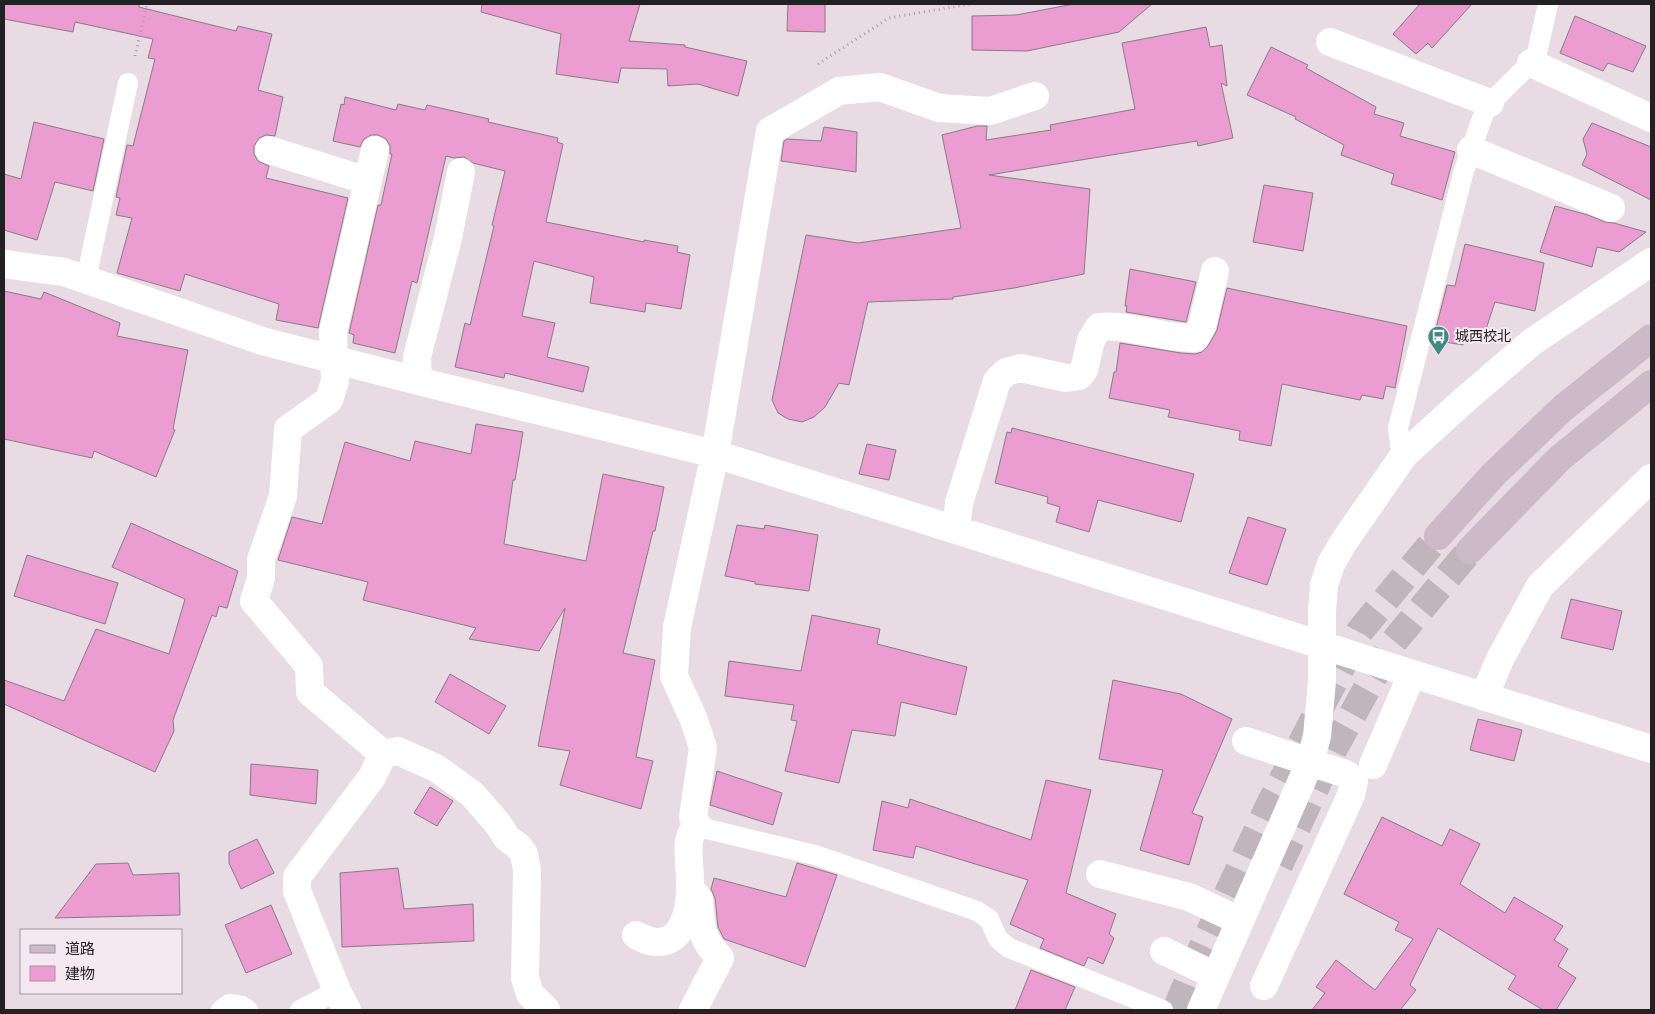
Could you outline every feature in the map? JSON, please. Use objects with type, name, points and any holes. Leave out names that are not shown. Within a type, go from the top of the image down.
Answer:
[{"type":"street","points":[[1330,42],[1490,103]]},
{"type":"street","points":[[1531,63],[1651,118]]},
{"type":"street","points":[[636,935],[649,941],[664,942],[678,935],[686,921],[690,890],[689,842],[692,831],[698,824],[693,817],[703,748],[694,720],[674,676],[677,628],[715,454],[770,131],[839,91],[880,88],[939,108],[990,111],[1036,96]]},
{"type":"street","points":[[269,150],[368,180]]},
{"type":"street","points":[[376,150],[332,332],[335,382],[329,400],[288,429],[283,496],[261,560],[261,578],[254,601],[309,666],[310,692],[383,754]]},
{"type":"street","points":[[1471,150],[1611,208]]},
{"type":"street","points":[[418,382],[417,356],[448,238],[461,172]]},
{"type":"street","points":[[1201,1010],[1310,762],[1317,736],[1322,682],[1324,585],[1331,564],[1343,543],[1404,455],[1532,342],[1651,262]]},
{"type":"street","points":[[4,264],[64,272],[262,341],[418,382],[715,454],[1651,749]]},
{"type":"street","points":[[956,530],[959,503],[998,381],[1006,372],[1020,368],[1066,378],[1079,376],[1084,370],[1091,340],[1099,327],[1114,326],[1179,338],[1196,338],[1202,326],[1215,271]]},
{"type":"street","points":[[1438,536],[1494,474],[1563,408],[1651,338]]},
{"type":"street","points":[[1470,550],[1560,458],[1651,384]]},
{"type":"street","points":[[1484,697],[1500,659],[1540,586],[1651,478]]},
{"type":"street","points":[[1373,765],[1412,674]]},
{"type":"street","points":[[1246,741],[1346,774],[1354,781],[1351,795],[1264,986]]},
{"type":"street","points":[[383,754],[398,751],[436,768],[472,794],[498,824],[507,838],[518,846],[524,854],[527,870],[525,978],[530,994],[546,1010]]},
{"type":"street","points":[[342,1001],[297,891],[297,878],[372,777],[383,754]]},
{"type":"street","points":[[1100,874],[1189,897],[1240,921]]},
{"type":"street","points":[[690,890],[699,899],[701,925],[707,945],[720,958],[693,1010]]},
{"type":"street","points":[[1164,951],[1216,976]]},
{"type":"lane","points":[[1404,455],[1400,444],[1398,428],[1463,174],[1484,113],[1490,103],[1531,63],[1537,52],[1548,4]]},
{"type":"lane","points":[[86,280],[128,83]]},
{"type":"lane","points":[[698,824],[707,829],[815,855],[977,910],[988,919],[998,939],[1009,948],[1163,1010]]},
{"type":"lane","points":[[300,1010],[342,1001]]},
{"type":"lane","points":[[222,1010],[230,1004],[242,1006],[248,1010]]},
{"type":"path","points":[[128,83],[147,4]]},
{"type":"path","points":[[817,64],[889,18],[970,4]]},
{"type":"building","points":[[4,4],[139,4],[139,7],[236,31],[238,26],[272,34],[258,90],[283,97],[275,136],[266,135],[259,138],[254,146],[254,154],[258,161],[269,166],[266,178],[348,198],[318,328],[276,320],[279,304],[185,274],[180,291],[117,273],[132,218],[116,215],[120,198],[116,197],[127,145],[133,146],[155,59],[148,58],[153,39],[75,22],[73,32],[4,19]]},
{"type":"building","points":[[482,4],[640,4],[629,41],[685,45],[685,47],[747,61],[738,96],[698,84],[668,86],[667,69],[621,68],[618,83],[556,74],[561,34],[481,12]]},
{"type":"building","points":[[788,4],[825,4],[825,32],[787,31]]},
{"type":"building","points":[[1074,4],[1152,4],[1119,32],[1027,51],[972,50],[972,16],[1016,15]]},
{"type":"building","points":[[1420,4],[1472,4],[1432,48],[1428,43],[1416,54],[1393,34]]},
{"type":"building","points":[[1575,16],[1646,46],[1633,72],[1608,63],[1603,71],[1560,53]]},
{"type":"building","points":[[1206,27],[1210,47],[1222,45],[1227,86],[1221,83],[1233,138],[1198,146],[1197,141],[989,175],[1090,189],[1084,274],[1014,288],[953,297],[953,299],[868,302],[849,385],[839,383],[825,407],[814,417],[802,422],[788,419],[778,413],[772,400],[806,235],[858,243],[961,228],[942,135],[977,126],[987,126],[986,140],[1051,130],[1050,125],[1135,109],[1122,43]]},
{"type":"building","points":[[1271,47],[1308,65],[1306,68],[1376,107],[1374,114],[1404,123],[1400,136],[1455,152],[1442,200],[1391,184],[1394,174],[1341,155],[1344,145],[1295,119],[1296,117],[1247,95]]},
{"type":"building","points":[[345,97],[396,110],[398,104],[425,110],[427,105],[489,119],[488,122],[558,138],[557,142],[563,144],[546,222],[644,242],[644,240],[678,246],[677,252],[690,255],[681,309],[646,303],[645,312],[590,303],[594,277],[534,261],[522,316],[555,323],[547,357],[589,367],[583,392],[505,373],[504,378],[455,367],[465,323],[470,325],[505,171],[473,163],[464,157],[454,158],[446,156],[417,283],[412,281],[395,353],[353,343],[354,335],[349,333],[378,205],[381,205],[392,154],[390,154],[390,146],[386,139],[378,135],[371,135],[364,139],[360,147],[333,141],[341,104],[344,105]]},
{"type":"building","points":[[34,122],[104,139],[93,191],[55,182],[37,240],[4,230],[4,174],[21,179]]},
{"type":"building","points":[[1592,123],[1651,147],[1651,200],[1582,165],[1587,154],[1583,139]]},
{"type":"building","points":[[824,127],[857,132],[856,172],[781,161],[784,141],[787,139],[821,141]]},
{"type":"building","points":[[1264,185],[1313,193],[1303,251],[1253,242]]},
{"type":"building","points":[[1555,206],[1605,222],[1646,232],[1619,252],[1597,247],[1592,267],[1540,252]]},
{"type":"building","points":[[1465,244],[1544,263],[1535,311],[1495,302],[1482,341],[1464,336],[1463,345],[1433,340],[1447,285],[1455,286]]},
{"type":"building","points":[[1130,269],[1196,282],[1186,322],[1126,312],[1127,306],[1125,306]]},
{"type":"building","points":[[1227,288],[1407,326],[1395,388],[1386,386],[1383,399],[1362,395],[1360,400],[1282,384],[1271,446],[1239,440],[1240,431],[1168,417],[1170,410],[1109,398],[1114,372],[1116,372],[1120,343],[1181,353],[1195,354],[1202,352],[1208,346],[1217,330]]},
{"type":"building","points":[[4,291],[41,299],[44,292],[120,323],[117,336],[188,350],[173,429],[175,430],[156,477],[94,451],[92,458],[4,439]]},
{"type":"building","points":[[476,424],[523,432],[515,480],[513,480],[504,544],[586,561],[603,474],[664,487],[655,531],[653,531],[623,653],[655,660],[636,757],[653,761],[641,809],[560,785],[570,751],[538,746],[565,608],[539,651],[469,639],[476,628],[363,600],[368,582],[278,560],[292,517],[322,524],[345,442],[410,461],[415,441],[471,454]]},
{"type":"building","points":[[1012,428],[1194,474],[1181,522],[1098,500],[1089,532],[1056,522],[1060,507],[1047,503],[1048,497],[995,483],[1007,432],[1011,433]]},
{"type":"building","points":[[867,444],[896,450],[889,480],[859,474]]},
{"type":"building","points":[[1248,517],[1286,529],[1267,585],[1229,573]]},
{"type":"building","points":[[131,523],[238,571],[227,608],[219,606],[216,617],[212,615],[173,720],[174,731],[155,772],[4,704],[4,680],[64,701],[96,629],[169,654],[185,599],[112,567]]},
{"type":"building","points":[[737,525],[764,529],[765,525],[818,535],[809,591],[755,584],[755,582],[725,576]]},
{"type":"building","points":[[27,555],[118,583],[105,624],[14,596]]},
{"type":"building","points":[[1571,599],[1622,611],[1613,650],[1561,638]]},
{"type":"building","points":[[812,615],[880,629],[877,644],[967,667],[956,715],[901,702],[895,736],[852,730],[839,783],[785,771],[797,721],[791,720],[794,705],[725,696],[729,661],[801,671]]},
{"type":"building","points":[[450,674],[506,706],[489,734],[435,702]]},
{"type":"building","points":[[1113,680],[1181,694],[1232,719],[1192,813],[1203,817],[1189,865],[1140,850],[1163,770],[1099,759]]},
{"type":"building","points":[[1478,719],[1522,730],[1514,761],[1470,750]]},
{"type":"building","points":[[251,764],[318,770],[316,804],[250,795]]},
{"type":"building","points":[[717,771],[782,793],[773,825],[710,805]]},
{"type":"building","points":[[1046,780],[1091,790],[1066,893],[1116,914],[1109,934],[1114,938],[1103,964],[1088,957],[1084,966],[1040,948],[1044,939],[1010,924],[1028,880],[916,846],[913,858],[873,850],[882,801],[908,808],[910,799],[1031,840]]},
{"type":"building","points":[[430,787],[453,801],[437,826],[414,813]]},
{"type":"building","points":[[1382,817],[1442,846],[1450,829],[1480,844],[1460,884],[1505,913],[1514,897],[1563,926],[1554,940],[1568,949],[1558,966],[1576,978],[1556,1010],[1543,1010],[1508,989],[1516,976],[1438,928],[1410,985],[1416,990],[1402,1010],[1312,1010],[1325,993],[1316,987],[1336,960],[1375,990],[1413,939],[1395,930],[1399,922],[1344,894]]},
{"type":"building","points":[[257,839],[274,873],[241,889],[229,863],[229,852]]},
{"type":"building","points":[[128,863],[133,875],[179,873],[180,915],[55,918],[96,864]]},
{"type":"building","points":[[797,863],[837,875],[805,967],[724,939],[718,927],[715,898],[711,889],[714,878],[786,897]]},
{"type":"building","points":[[398,868],[404,909],[473,904],[474,941],[342,947],[340,873]]},
{"type":"building","points":[[271,905],[292,954],[246,973],[225,925]]},
{"type":"building","points":[[1031,970],[1075,987],[1065,1010],[1015,1010]]},
{"type":"tunnel","points":[[1176,1010],[1199,955],[1270,804],[1360,631],[1438,536]]},
{"type":"tunnel","points":[[1279,865],[1333,750],[1391,645],[1470,550]]},
{"type":"place","name":"城西校北","points":[[1439,355]]}]
